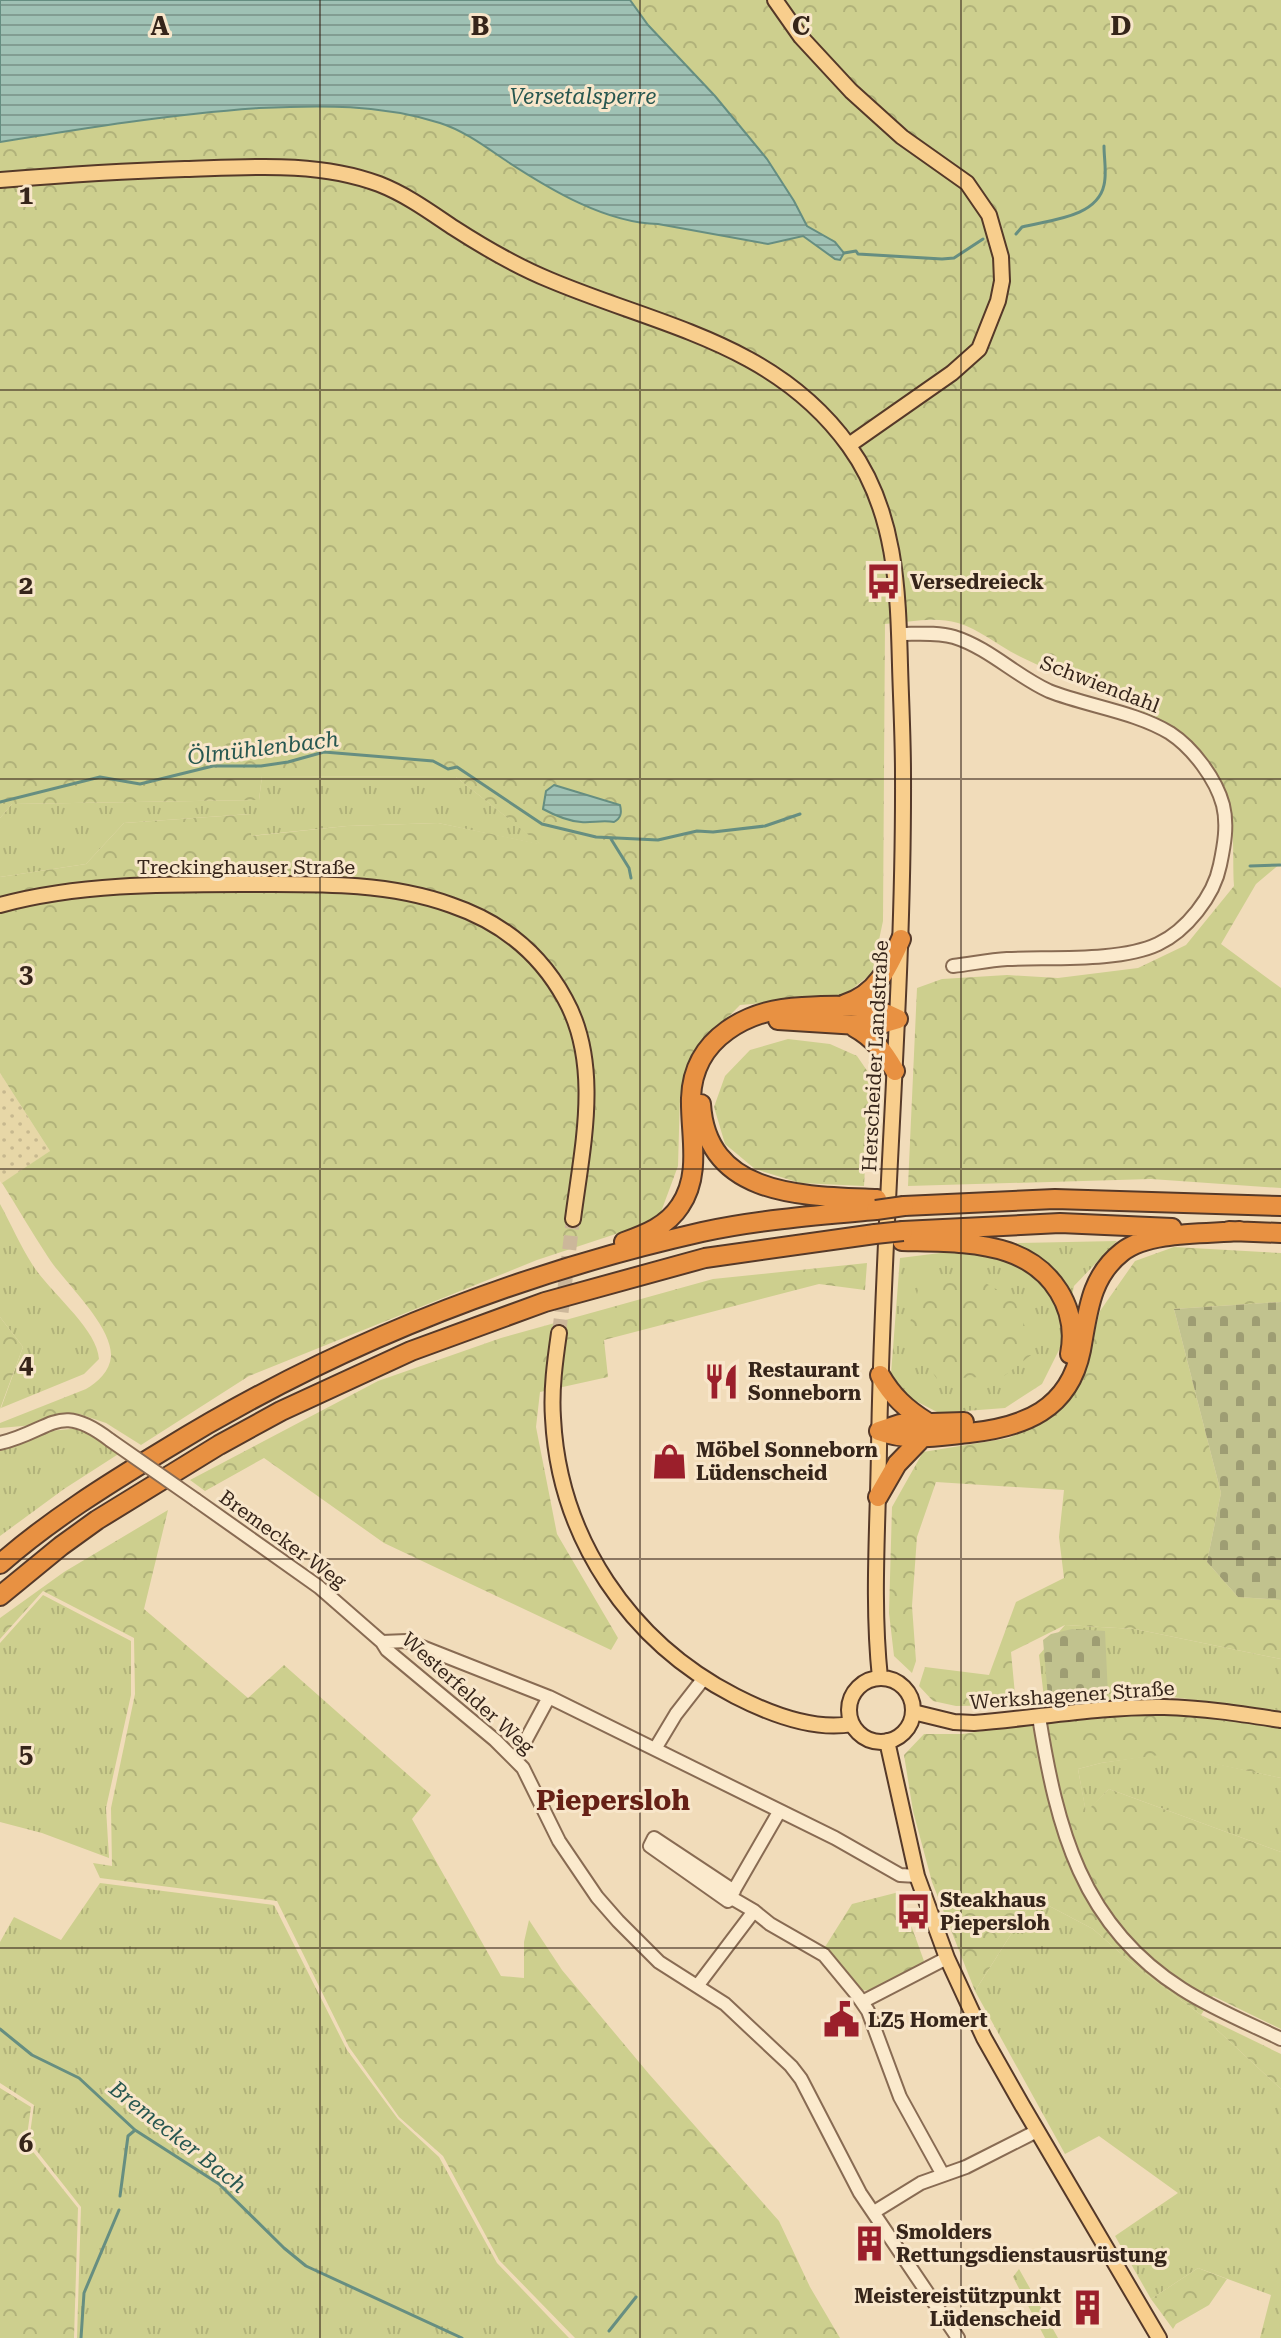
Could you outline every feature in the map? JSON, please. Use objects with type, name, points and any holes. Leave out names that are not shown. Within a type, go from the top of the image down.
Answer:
[{"type":"highway","points":[[843,1005],[855,1001],[878,983],[901,939]]},
{"type":"highway","points":[[554,1271],[596,1251],[643,1235],[660,1226],[680,1206],[693,1173],[693,1082],[705,1054],[736,1023],[764,1011],[843,1005],[883,1011],[898,1019]]},
{"type":"highway","points":[[898,1019],[874,1026],[781,1020],[756,1024],[725,1045],[711,1064],[703,1087],[702,1115],[711,1144],[721,1158],[755,1182],[796,1194],[876,1204],[1055,1199],[1281,1206]]},
{"type":"highway","points":[[848,1023],[881,1047],[895,1071]]},
{"type":"highway","points":[[0,1564],[79,1505],[206,1424],[273,1387],[411,1322],[554,1271],[704,1232],[876,1204]]},
{"type":"highway","points":[[0,1596],[85,1529],[219,1445],[294,1405],[411,1351],[545,1302],[705,1258],[853,1237],[1060,1223],[1281,1233]]},
{"type":"highway","points":[[880,1375],[890,1392],[925,1430],[996,1429],[1032,1418],[1052,1403],[1069,1383],[1076,1367],[1089,1301],[1096,1284],[1103,1271],[1125,1249],[1154,1238],[1240,1231]]},
{"type":"highway","points":[[879,1431],[898,1438],[925,1430],[996,1419],[1025,1410],[1050,1393],[1064,1369],[1072,1341],[1071,1322],[1060,1291],[1045,1274],[1024,1259],[990,1248],[903,1236]]},
{"type":"highway","points":[[878,1497],[897,1464],[925,1430]]},
{"type":"main road","points":[[775,0],[801,37],[851,91],[902,137],[967,183],[989,215],[1001,257],[1002,281],[998,301],[979,349],[952,373],[849,445]]},
{"type":"main road","name":"Herscheider Landstraße","points":[[0,180],[80,173],[268,166],[322,170],[375,183],[415,201],[500,257],[549,280],[701,336],[746,356],[803,394],[849,445],[875,492],[889,533],[900,634],[903,869],[880,1375],[874,1597],[880,1678]]},
{"type":"main road","name":"Treckinghauser Straße","points":[[0,905],[61,893],[121,887],[305,884],[374,888],[421,896],[453,905],[494,924],[520,942],[542,963],[566,1000],[582,1048],[586,1112],[573,1219]]},
{"type":"main road","points":[[559,1333],[552,1387],[561,1481],[571,1516],[609,1586],[635,1620],[668,1651],[704,1678],[750,1704],[789,1718],[830,1727],[852,1724]]},
{"type":"main road","points":[[880,1678],[894,1680],[906,1690],[912,1700],[913,1712],[905,1732],[887,1741],[875,1742],[852,1724],[849,1709],[855,1692],[866,1682],[880,1678]]},
{"type":"main road","name":"Werkshagener Straße","points":[[913,1712],[954,1722],[974,1723],[1117,1708],[1163,1707],[1204,1709],[1281,1720]]},
{"type":"main road","points":[[887,1741],[917,1876],[947,1958],[984,2038],[1159,2338]]},
{"type":"street","name":"Schwiendahl","points":[[900,634],[952,637],[977,647],[1049,690],[1152,724],[1170,733],[1202,765],[1224,807],[1225,839],[1219,871],[1199,909],[1158,944],[1128,953],[1004,959],[953,966]]},
{"type":"street","name":"Bremecker Weg","points":[[0,1443],[47,1425],[74,1419],[93,1426],[319,1587],[382,1642]]},
{"type":"street","points":[[382,1642],[407,1641],[549,1697],[835,1838],[900,1875],[917,1876]]},
{"type":"street","name":"Westerfelder Weg","points":[[382,1642],[399,1661],[515,1760],[528,1777],[559,1841],[597,1897],[659,1962],[725,2004],[791,2066],[801,2079],[860,2193],[924,2292],[958,2338]]},
{"type":"street","points":[[655,1749],[676,1714],[704,1678]]},
{"type":"street","points":[[515,1760],[549,1697]]},
{"type":"street","points":[[1039,1717],[1058,1812],[1074,1864],[1110,1923],[1132,1948],[1181,1988],[1281,2039]]},
{"type":"street","points":[[779,1812],[752,1861],[732,1894],[728,1901],[650,1846],[654,1838],[732,1894],[770,1924],[824,1955],[862,2002],[880,2040],[900,2097],[943,2175]]},
{"type":"street","points":[[698,1985],[754,1911]]},
{"type":"street","points":[[862,2002],[947,1958]]},
{"type":"street","points":[[874,2212],[921,2183],[966,2167],[1037,2131]]},
{"type":"shaded area","points":[[0,1073],[50,1151],[2,1184],[0,1181]]},
{"type":"green space","points":[[630,0],[1281,0],[1281,863],[1256,884],[1221,944],[1281,988],[1281,1188],[1151,1179],[908,1186],[917,988],[942,979],[1007,975],[1058,978],[1138,968],[1186,945],[1234,886],[1233,834],[1230,808],[1221,784],[1204,759],[1183,738],[1159,721],[1133,706],[1023,658],[958,623],[931,620],[885,624],[883,921],[872,973],[842,997],[740,1005],[695,1051],[680,1095],[678,1166],[658,1220],[537,1260],[249,1376],[141,1445],[106,1423],[79,1414],[60,1413],[34,1425],[0,1428],[0,1423],[86,1389],[106,1371],[111,1356],[104,1331],[96,1318],[48,1257],[2,1183],[50,1151],[0,1073],[0,877],[86,864],[124,823],[251,814],[251,836],[347,826],[438,823],[540,844],[456,777],[262,776],[259,800],[12,804],[0,818],[0,142],[129,122],[259,108],[305,106],[373,109],[449,126],[561,194],[619,218],[768,244],[803,236],[825,250],[842,249],[807,226],[767,159],[715,96],[648,25]]},
{"type":"green space","points":[[262,776],[456,777],[542,845],[438,823],[347,826],[250,836],[250,814],[124,823],[86,864],[0,877],[0,818],[12,804],[259,800]]},
{"type":"green space","points":[[788,1039],[830,1044],[857,1056],[870,1075],[864,1186],[800,1183],[755,1169],[725,1144],[714,1107],[725,1076],[750,1050]]},
{"type":"green space","points":[[0,1204],[32,1264],[90,1335],[99,1359],[84,1374],[1,1408],[23,1347],[0,1317]]},
{"type":"green space","points":[[1117,1241],[1074,1286],[1063,1342],[1042,1384],[1005,1408],[939,1413],[910,1398],[891,1374],[900,1258],[1019,1243]]},
{"type":"green space","points":[[1174,1247],[1281,1253],[1281,1302],[1174,1309],[1221,1493],[1207,1562],[1238,1597],[1281,1600],[1281,1659],[1135,1629],[1065,1625],[1011,1652],[1016,1705],[956,1706],[933,1701],[919,1686],[925,1667],[989,1675],[1016,1602],[1064,1578],[1059,1537],[1064,1490],[936,1482],[917,1537],[912,1606],[916,1661],[912,1673],[894,1656],[889,1613],[892,1507],[923,1452],[1009,1438],[1064,1407],[1087,1362],[1100,1311],[1135,1261]]},
{"type":"green space","points":[[867,1263],[865,1290],[819,1284],[604,1340],[608,1377],[540,1392],[536,1427],[557,1534],[618,1638],[611,1650],[384,1543],[264,1458],[205,1491],[190,1480],[378,1381],[501,1338],[713,1279]]},
{"type":"green space","points":[[971,1275],[1014,1299],[1035,1352],[1004,1376],[937,1379],[907,1335],[921,1278]]},
{"type":"green space","points":[[1281,1302],[1281,1600],[1238,1597],[1207,1562],[1221,1493],[1174,1309]]},
{"type":"green space","points":[[0,1317],[23,1347],[0,1409]]},
{"type":"green space","points":[[82,1428],[120,1453],[0,1536],[0,1451],[49,1431]]},
{"type":"green space","points":[[168,1510],[144,1609],[248,1698],[284,1665],[431,1795],[412,1819],[501,1976],[524,1978],[524,1942],[529,1920],[562,1970],[779,2221],[810,2287],[840,2338],[575,2338],[499,2260],[443,2156],[399,2117],[349,2047],[277,1901],[100,1878],[93,1863],[112,1866],[111,1808],[135,1694],[134,1638],[43,1591],[0,1639],[0,1618],[64,1572]]},
{"type":"green space","points":[[43,1595],[131,1641],[131,1695],[106,1808],[109,1858],[42,1833],[0,1822],[0,1643]]},
{"type":"green space","points":[[1065,1625],[1135,1629],[1281,1659],[1281,1711],[1164,1696],[1045,1707],[1039,1655]]},
{"type":"green space","points":[[1072,1629],[1105,1631],[1108,1695],[1048,1697],[1043,1640],[1051,1634]]},
{"type":"green space","points":[[1113,1712],[1162,1712],[1281,1728],[1281,1778],[1167,1754],[1078,1769],[1086,1812],[1109,1789],[1281,1852],[1281,2029],[1213,1996],[1201,2015],[1134,1965],[1093,1929],[1034,1898],[975,1991],[932,1882],[913,1811],[904,1755],[924,1734],[962,1734]]},
{"type":"green space","points":[[1167,1753],[1281,1778],[1281,1852],[1109,1789],[1086,1813],[1078,1769]]},
{"type":"green space","points":[[100,1883],[274,1905],[347,2050],[398,2119],[439,2157],[497,2263],[569,2338],[77,2338],[81,2207],[29,2141],[34,2105],[0,2083],[0,1942],[14,1917],[61,1940]]},
{"type":"green space","points":[[899,1892],[924,1961],[883,1987],[873,1990],[858,1988],[825,1947],[852,1904]]},
{"type":"green space","points":[[1034,1898],[1093,1929],[1134,1965],[1201,2015],[1281,2089],[1281,2338],[1260,2338],[1271,2295],[1198,2268],[1151,2299],[1115,2236],[1178,2193],[1099,2136],[1065,2154],[975,1991]]},
{"type":"green space","points":[[1201,2015],[1281,2054],[1281,2089]]},
{"type":"green space","points":[[0,2088],[31,2107],[26,2143],[78,2208],[74,2338],[0,2338]]},
{"type":"green space","points":[[1198,2268],[1227,2279],[1209,2305],[1176,2324],[1173,2329],[1151,2299]]},
{"type":"green space","points":[[1019,2269],[1058,2338],[1045,2338],[1013,2277]]},
{"type":"water","name":"Versetalsperre","points":[[0,0],[630,0],[648,25],[715,96],[767,159],[807,226],[835,242],[844,253],[840,260],[835,259],[803,236],[768,244],[619,218],[561,194],[449,126],[373,109],[305,106],[259,108],[129,122],[0,142]]},
{"type":"water","points":[[554,785],[620,805],[620,817],[614,822],[581,822],[547,811],[543,809],[546,791]]},
{"type":"waterway","points":[[1016,234],[1022,227],[1070,216],[1092,204],[1100,196],[1104,185],[1104,146]]},
{"type":"waterway","points":[[844,253],[856,251],[858,254],[954,258],[983,239]]},
{"type":"waterway","name":"Ölmühlenbach","points":[[0,802],[100,777],[140,784],[213,766],[261,766],[324,752],[433,761],[448,769],[457,767],[542,824],[596,837],[658,840],[697,831],[765,826],[800,814]]},
{"type":"waterway","points":[[611,839],[629,868],[631,878]]},
{"type":"waterway","name":"Ölmühlenbach","points":[[1250,866],[1281,865]]},
{"type":"waterway","name":"Bremecker Bach","points":[[0,2029],[32,2055],[79,2078],[135,2130],[219,2184],[306,2266],[462,2338]]},
{"type":"waterway","points":[[120,2196],[128,2136],[134,2131]]},
{"type":"waterway","points":[[81,2338],[84,2293],[119,2210]]},
{"type":"waterway","points":[[609,2331],[636,2297]]},
{"type":"tunnel","points":[[559,1333],[573,1219]]},
{"type":"place","name":"Versedreieck","points":[[884,582]]},
{"type":"place","name":"Restaurant Sonneborn","points":[[722,1381]]},
{"type":"place","name":"Möbel Sonneborn Lüdenscheid","points":[[670,1461]]},
{"type":"place","name":"Steakhaus Piepersloh","points":[[914,1912]]},
{"type":"place","name":"LZ5 Homert","points":[[842,2020]]},
{"type":"place","name":"Smolders Rettungsdienstausrüstung","points":[[870,2244]]},
{"type":"place","name":"Meistereistützpunkt Lüdenscheid","points":[[1087,2308]]},
{"type":"district","name":"Piepersloh","points":[[613,1800]]}]
